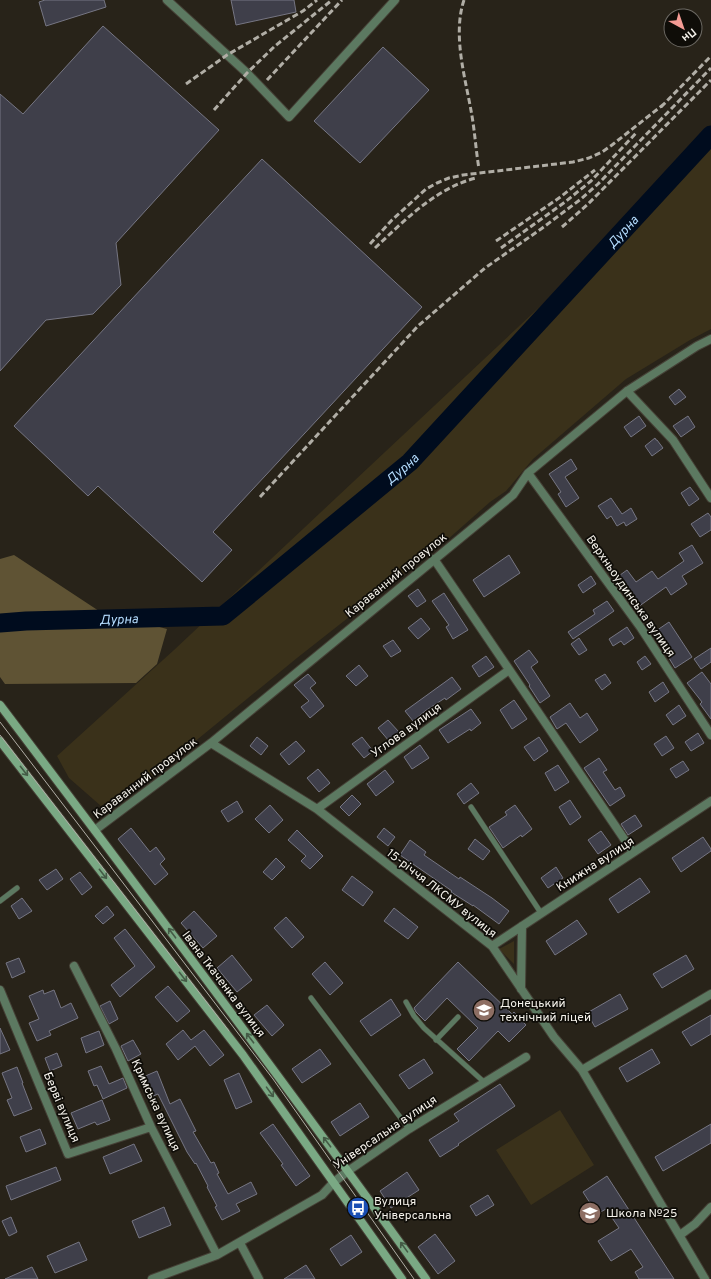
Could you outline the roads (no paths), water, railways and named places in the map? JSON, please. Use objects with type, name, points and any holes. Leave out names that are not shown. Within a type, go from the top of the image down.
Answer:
[{"type":"main road","name":"Івана Ткаченка вулиця","points":[[0,705],[95,830],[348,1171],[426,1279]]},
{"type":"main road","points":[[0,741],[243,1055],[402,1279]]},
{"type":"street","points":[[167,0],[247,74],[289,117],[395,0]]},
{"type":"street","name":"Караванний провулок","points":[[95,830],[211,743],[513,495],[528,473],[626,391],[697,346],[711,339]]},
{"type":"street","points":[[626,391],[673,440],[711,498]]},
{"type":"street","name":"Верхньоудинська вулиця","points":[[528,473],[641,628],[711,735]]},
{"type":"street","points":[[434,559],[633,852]]},
{"type":"street","name":"Углова вулиця","points":[[317,809],[510,670]]},
{"type":"street","name":"15-річчя ЛКСМУ вулиця","points":[[211,743],[317,809],[492,946],[554,1036],[582,1070],[705,1279]]},
{"type":"street","name":"Книжна вулиця","points":[[492,946],[711,801]]},
{"type":"street","points":[[521,989],[522,926]]},
{"type":"street","name":"Кримська вулиця","points":[[74,966],[116,1049],[151,1127],[217,1255]]},
{"type":"street","name":"Берві вулиця","points":[[0,990],[68,1154],[151,1127]]},
{"type":"street","points":[[582,1070],[711,994]]},
{"type":"street","name":"Універсальна вулиця","points":[[152,1279],[217,1255],[322,1195],[334,1182],[348,1171],[409,1129],[526,1057]]},
{"type":"street","points":[[680,1236],[695,1224],[711,1207]]},
{"type":"street","points":[[240,1243],[259,1279]]},
{"type":"lane","points":[[471,807],[541,913]]},
{"type":"lane","points":[[0,901],[17,888]]},
{"type":"lane","points":[[311,998],[409,1129]]},
{"type":"lane","points":[[406,1002],[414,1016],[424,1028],[484,1082]]},
{"type":"lane","points":[[436,1040],[458,1017]]},
{"type":"waterway","name":"Дурна","points":[[0,623],[223,616],[410,462],[711,135]]},
{"type":"tram line","points":[[0,722],[273,1079],[414,1279]]},
{"type":"tram line","points":[[0,735],[229,1031]]},
{"type":"railway","points":[[186,84],[227,55],[303,11],[317,0]]},
{"type":"railway","points":[[214,110],[247,73],[275,46],[332,0]]},
{"type":"railway","points":[[267,80],[342,0]]},
{"type":"railway","points":[[464,0],[459,28],[461,58],[473,123],[479,169]]},
{"type":"railway","points":[[661,107],[711,56]]},
{"type":"railway","points":[[260,497],[418,326],[485,268],[581,199],[598,184],[711,68]]},
{"type":"railway","points":[[562,227],[587,205],[711,80]]},
{"type":"railway","points":[[370,244],[392,220],[426,189],[437,183],[449,178],[463,175],[573,162],[589,158],[612,145],[664,104]]},
{"type":"railway","points":[[501,248],[565,202],[591,181],[637,132]]},
{"type":"railway","points":[[496,241],[559,198],[595,170]]},
{"type":"railway","points":[[375,248],[410,216],[434,197],[461,183],[476,178]]},
{"type":"place","name":"Донецький технічний ліцей","points":[[484,1010]]},
{"type":"place","name":"Вулиця Універсальна","points":[[358,1208]]},
{"type":"place","name":"Школа №25","points":[[590,1213]]}]
